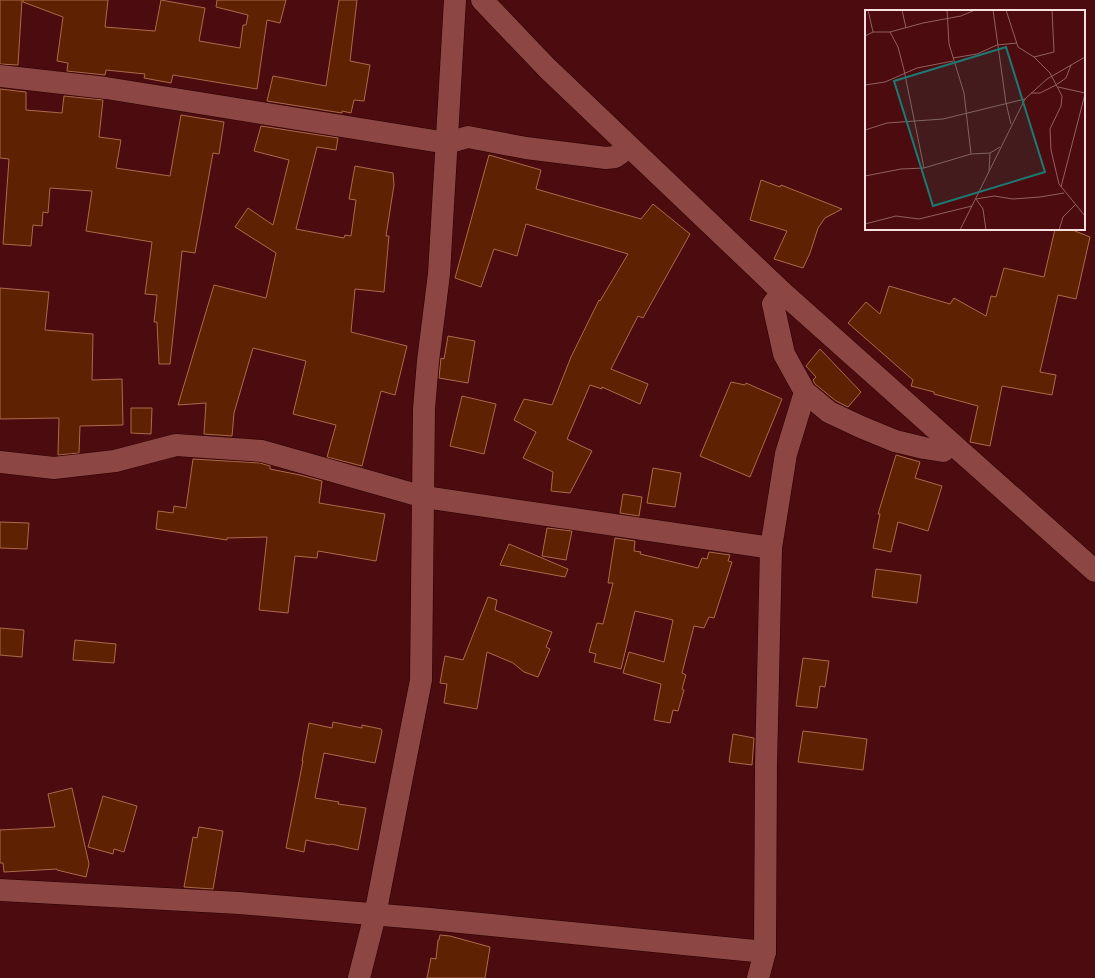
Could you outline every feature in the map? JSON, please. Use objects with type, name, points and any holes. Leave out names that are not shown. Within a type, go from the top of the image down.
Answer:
[{"type":"street","points":[[359,978],[375,915],[421,680],[424,409],[428,361],[439,274],[455,0]]},
{"type":"street","points":[[482,0],[547,68],[782,292],[1095,571]]},
{"type":"street","points":[[0,76],[106,88],[447,143],[468,137],[526,148],[606,158],[615,157],[629,147]]},
{"type":"street","points":[[782,292],[773,304],[784,354],[805,392],[829,412],[895,441],[943,451],[952,444]]},
{"type":"street","points":[[758,978],[765,952],[771,548],[786,454],[805,392]]},
{"type":"street","points":[[0,462],[54,468],[114,461],[176,445],[262,451],[424,497],[771,548]]},
{"type":"street","points":[[0,890],[239,903],[430,919],[765,952]]},
{"type":"building","points":[[0,0],[22,0],[18,65],[0,64]]},
{"type":"building","points":[[23,0],[108,0],[105,27],[155,31],[161,0],[205,8],[199,41],[240,48],[243,25],[246,25],[248,15],[216,7],[217,0],[286,0],[280,23],[267,20],[257,89],[173,75],[171,83],[144,78],[145,74],[106,70],[105,75],[67,71],[68,63],[57,61],[63,17],[23,2]]},
{"type":"building","points":[[339,0],[357,0],[350,61],[370,65],[364,101],[354,100],[351,113],[342,111],[342,113],[267,101],[273,76],[326,86]]},
{"type":"building","points":[[0,89],[26,92],[26,110],[62,113],[64,96],[103,100],[99,137],[121,140],[116,168],[170,176],[181,115],[224,122],[219,154],[213,153],[195,253],[182,251],[170,364],[159,364],[157,322],[154,322],[157,295],[145,294],[152,242],[86,231],[92,191],[50,188],[48,213],[43,212],[42,226],[33,225],[31,246],[3,244],[9,159],[0,158]]},
{"type":"building","points":[[261,126],[338,138],[336,150],[317,147],[296,229],[344,238],[345,235],[351,236],[356,200],[349,199],[355,166],[393,173],[394,185],[386,236],[389,236],[384,292],[355,289],[351,332],[407,346],[395,395],[381,391],[362,466],[327,457],[336,425],[293,414],[306,361],[253,348],[234,413],[232,436],[204,434],[206,403],[178,405],[214,285],[266,298],[276,253],[235,227],[248,208],[273,225],[289,160],[254,151]]},
{"type":"building","points":[[489,155],[541,170],[536,189],[641,219],[653,204],[690,234],[643,318],[638,316],[611,369],[648,384],[640,404],[602,387],[602,389],[590,385],[567,439],[592,451],[570,493],[551,491],[553,472],[523,458],[536,432],[514,420],[524,399],[552,405],[571,357],[599,300],[600,301],[628,254],[526,224],[517,256],[494,249],[481,287],[455,278]]},
{"type":"building","points":[[761,180],[780,187],[781,185],[842,209],[825,218],[818,228],[810,253],[803,268],[774,259],[787,231],[750,220]]},
{"type":"building","points":[[1055,230],[1072,230],[1090,237],[1076,299],[1058,295],[1040,372],[1056,375],[1052,395],[1002,386],[990,446],[970,442],[978,406],[911,386],[913,380],[848,323],[866,302],[880,314],[889,286],[950,304],[954,298],[986,316],[991,296],[996,297],[1004,268],[1044,277]]},
{"type":"building","points":[[0,288],[49,292],[45,330],[93,334],[92,380],[122,379],[123,425],[80,426],[79,453],[58,455],[59,418],[0,419]]},
{"type":"building","points":[[448,336],[475,341],[468,383],[439,378],[441,358],[444,359]]},
{"type":"building","points":[[820,349],[861,392],[848,407],[836,401],[815,384],[813,380],[816,377],[806,366]]},
{"type":"building","points":[[731,382],[745,385],[746,383],[782,399],[750,477],[700,456]]},
{"type":"building","points":[[462,396],[496,404],[484,454],[450,446]]},
{"type":"building","points":[[131,408],[152,408],[151,434],[131,433]]},
{"type":"building","points":[[896,455],[920,462],[915,478],[942,486],[928,531],[898,522],[891,552],[873,548],[880,514],[878,514]]},
{"type":"building","points":[[193,459],[260,463],[270,466],[270,469],[322,481],[319,503],[385,514],[376,561],[318,551],[317,558],[295,556],[288,613],[259,610],[267,537],[227,538],[227,540],[156,529],[158,511],[173,513],[174,506],[186,508]]},
{"type":"building","points":[[653,468],[681,473],[675,507],[647,503]]},
{"type":"building","points":[[623,494],[642,497],[639,516],[620,513]]},
{"type":"building","points":[[0,522],[29,523],[27,549],[0,548]]},
{"type":"building","points":[[547,528],[572,531],[566,560],[542,556]]},
{"type":"building","points":[[615,538],[635,541],[634,551],[641,552],[640,554],[698,568],[702,558],[707,559],[709,552],[730,555],[728,561],[732,562],[714,618],[709,617],[704,628],[694,626],[682,673],[686,675],[682,689],[684,690],[678,711],[673,710],[670,723],[654,720],[661,684],[623,673],[629,652],[664,662],[673,620],[635,611],[621,669],[594,662],[596,654],[589,652],[597,623],[603,624],[613,583],[608,583]]},
{"type":"building","points":[[509,544],[568,569],[565,577],[500,565]]},
{"type":"building","points":[[876,569],[921,575],[917,603],[872,597]]},
{"type":"building","points":[[488,597],[497,600],[495,610],[552,632],[546,647],[550,649],[538,677],[524,672],[513,663],[487,652],[477,709],[444,703],[447,684],[440,683],[445,656],[463,660]]},
{"type":"building","points":[[0,628],[24,630],[22,657],[0,655]]},
{"type":"building","points":[[75,640],[116,644],[114,663],[73,660]]},
{"type":"building","points":[[803,658],[829,661],[825,687],[820,686],[817,708],[796,706]]},
{"type":"building","points":[[333,722],[362,728],[362,725],[381,729],[382,731],[375,763],[324,753],[315,798],[339,802],[338,804],[366,808],[358,850],[306,840],[304,852],[286,848],[309,723],[332,728]]},
{"type":"building","points":[[803,731],[867,739],[863,770],[798,762]]},
{"type":"building","points":[[733,734],[754,738],[752,765],[729,762]]},
{"type":"building","points":[[72,788],[89,864],[86,877],[57,869],[4,872],[3,863],[0,863],[0,830],[55,827],[48,794]]},
{"type":"building","points":[[103,796],[137,806],[124,852],[114,849],[113,854],[88,847]]},
{"type":"building","points":[[199,827],[223,831],[213,889],[184,887],[193,837],[197,838]]},
{"type":"building","points":[[440,935],[450,936],[490,947],[485,978],[427,978],[431,958],[436,959]]}]
